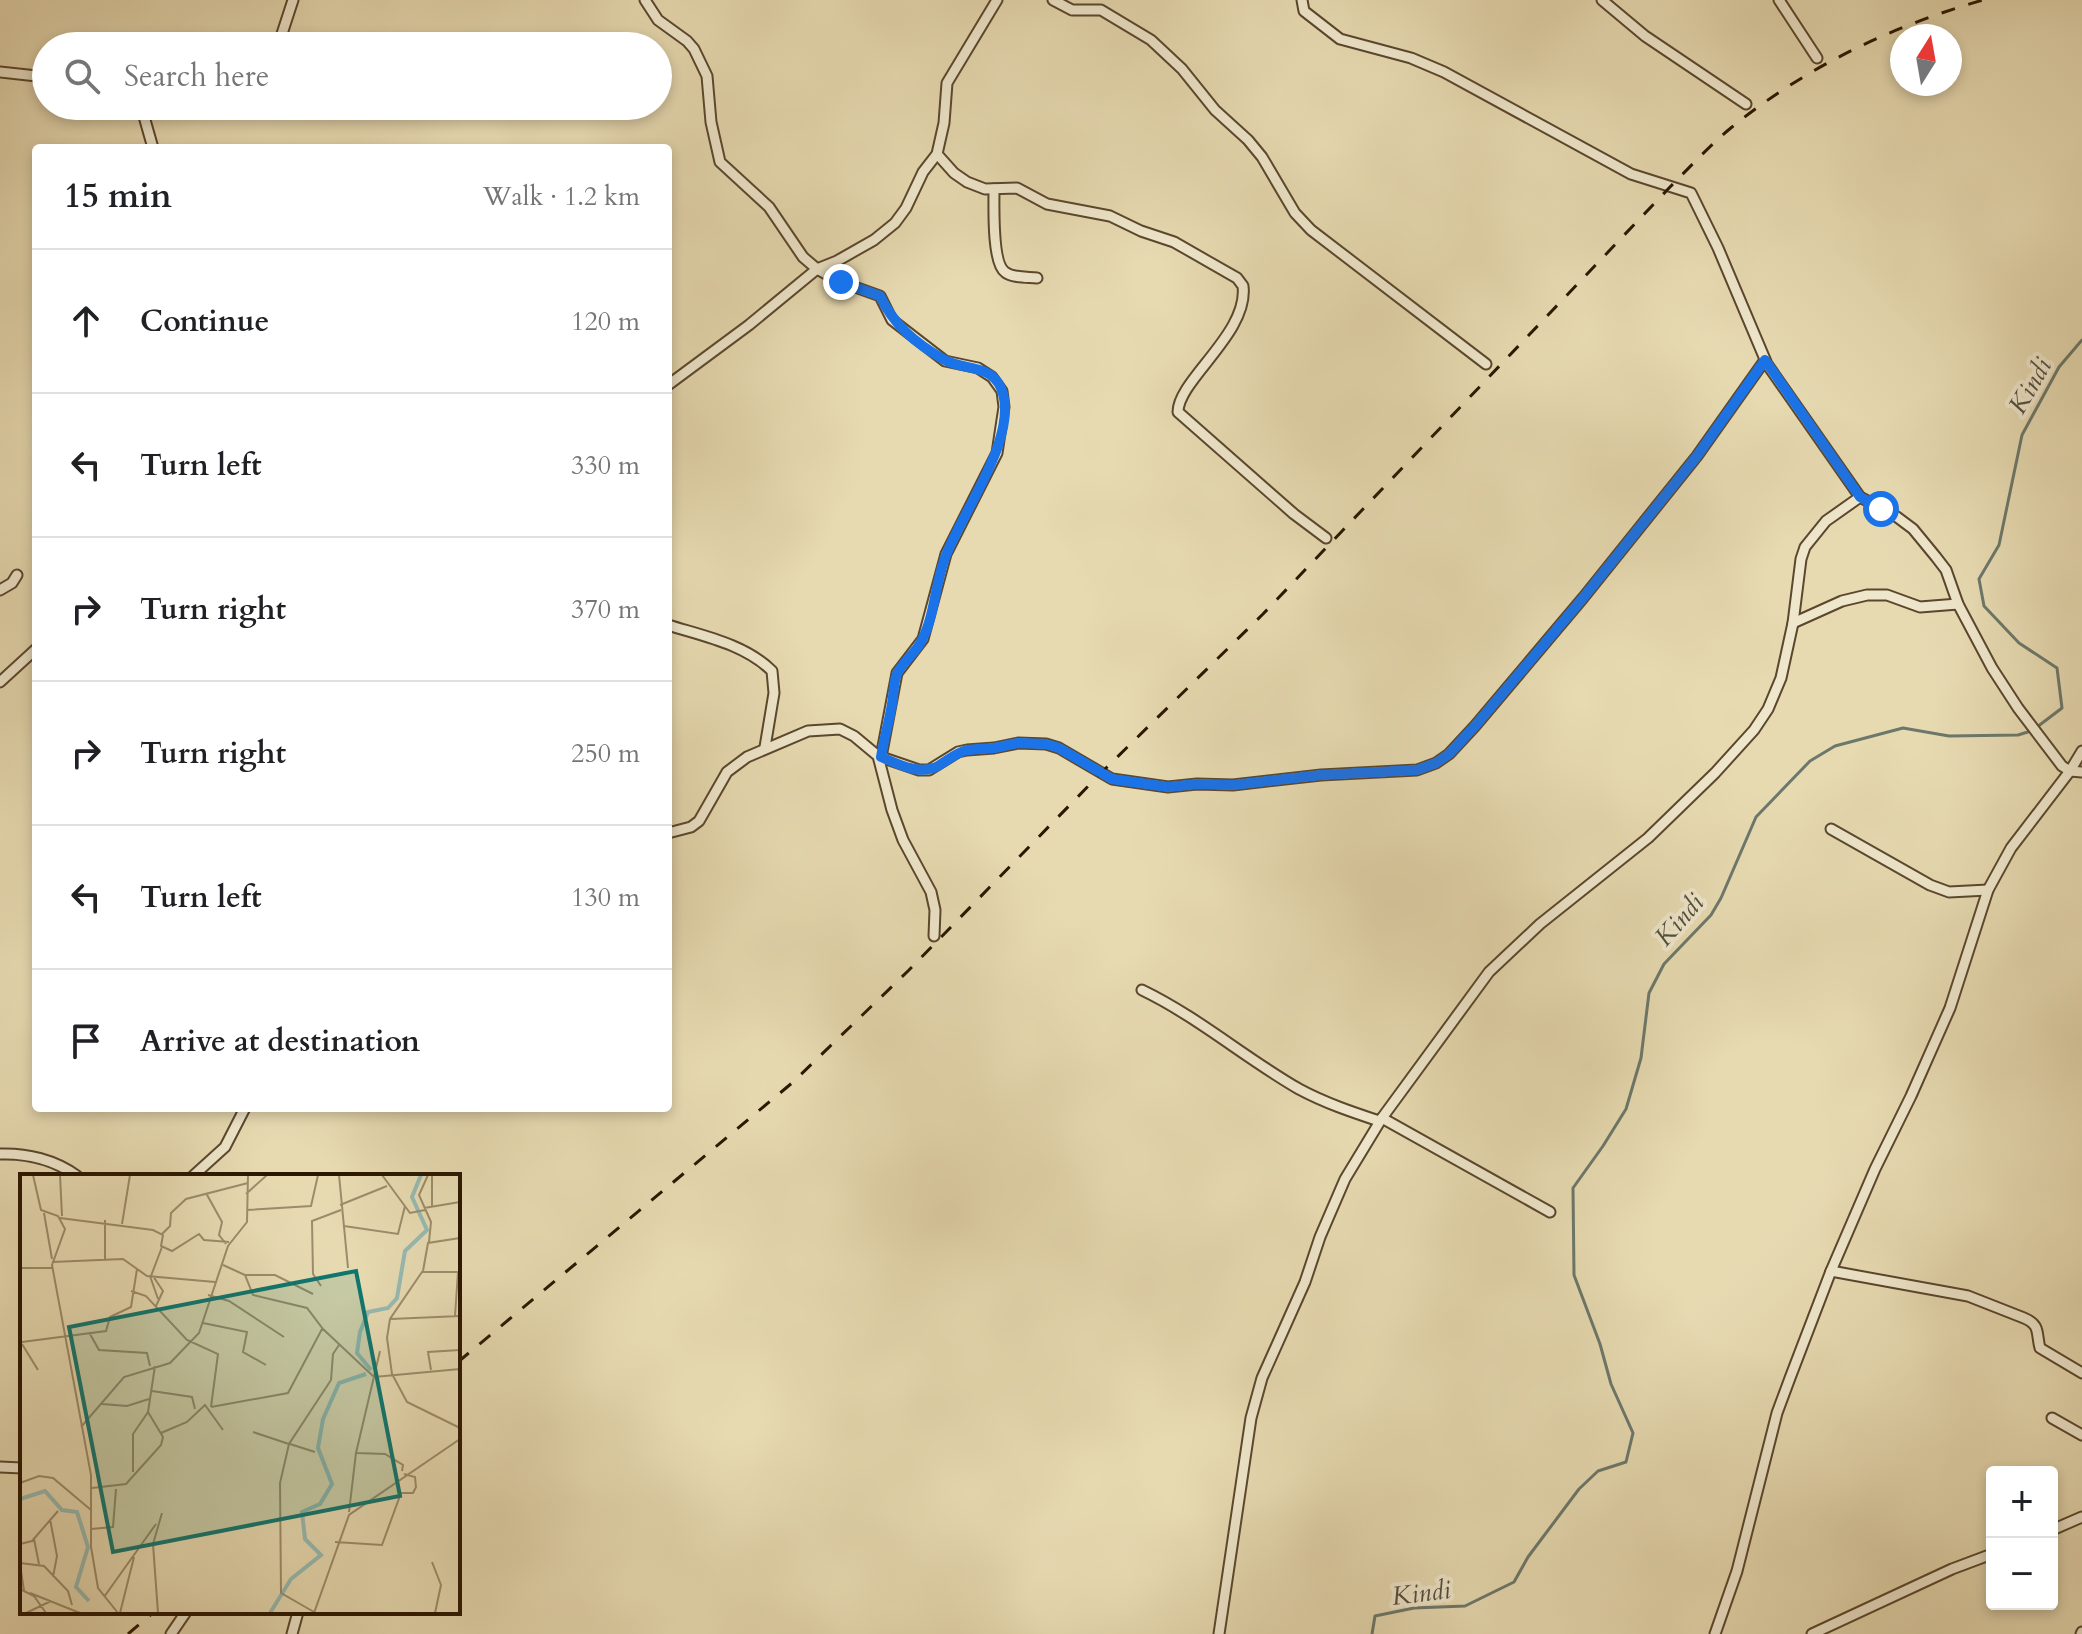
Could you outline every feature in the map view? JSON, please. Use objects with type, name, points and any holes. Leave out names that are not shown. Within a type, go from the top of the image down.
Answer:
[{"type":"street","points":[[283,32],[293,0]]},
{"type":"street","points":[[645,0],[658,20],[694,49],[707,76],[711,122],[720,162],[769,207],[803,257],[841,282],[880,296],[892,320],[902,330],[945,361],[985,372],[1002,391],[1004,407],[997,453],[946,554],[923,639],[897,673],[879,757],[897,825],[931,892],[935,910],[934,936]]},
{"type":"street","points":[[672,382],[817,269],[874,240],[895,223],[906,208],[923,172],[937,154],[944,123],[947,83],[997,0]]},
{"type":"street","points":[[1053,0],[1072,10],[1101,10],[1151,40],[1182,69],[1215,110],[1248,140],[1262,157],[1295,213],[1311,230],[1486,364]]},
{"type":"street","points":[[1302,0],[1304,11],[1340,39],[1411,58],[1444,72],[1631,174],[1691,193],[1718,248],[1765,360],[1860,497],[1913,529],[1946,570],[1958,604],[1992,668],[2018,708],[2062,766],[2070,771],[2082,772]]},
{"type":"street","points":[[1602,0],[1645,36],[1746,104]]},
{"type":"street","points":[[1779,0],[1817,58]]},
{"type":"street","points":[[0,72],[32,75]]},
{"type":"street","points":[[145,120],[152,144]]},
{"type":"street","points":[[937,154],[954,173],[985,189],[1017,188],[1047,204],[1110,216],[1174,242],[1237,278],[1243,286],[1242,308],[1216,353],[1181,397],[1178,412],[1294,514],[1326,538]]},
{"type":"street","points":[[994,189],[994,222],[1000,267],[1013,276],[1037,278]]},
{"type":"street","points":[[672,832],[691,827],[699,821],[727,772],[765,747],[808,731],[840,729],[854,736],[879,757],[919,770],[929,770],[958,752],[967,750],[1018,743],[1046,744],[1059,748],[1112,779],[1168,787],[1233,785],[1321,775],[1417,770],[1436,763],[1449,754],[1475,726],[1592,587],[1697,456],[1765,360]]},
{"type":"street","points":[[1219,1634],[1251,1418],[1262,1378],[1305,1282],[1331,1208],[1380,1119],[1489,972],[1540,924],[1648,838],[1754,730],[1776,694],[1793,623],[1805,547],[1826,521],[1860,497]]},
{"type":"street","points":[[0,590],[12,583],[17,575]]},
{"type":"street","points":[[1793,623],[1842,601],[1867,595],[1887,595],[1920,607],[1958,604]]},
{"type":"street","points":[[672,626],[738,648],[763,662],[772,671],[774,693],[765,747]]},
{"type":"street","points":[[0,682],[32,653]]},
{"type":"street","points":[[1715,1634],[1740,1559],[1777,1413],[1831,1271],[1950,1008],[1988,890],[2028,823],[2070,771],[2082,751]]},
{"type":"street","points":[[1831,829],[1930,885],[1949,892],[1988,890]]},
{"type":"street","points":[[1142,990],[1172,1004],[1302,1090],[1335,1106],[1380,1119],[1550,1212]]},
{"type":"street","points":[[195,1174],[225,1147],[243,1112]]},
{"type":"street","points":[[0,1154],[23,1154],[54,1163],[73,1174]]},
{"type":"street","points":[[1831,1271],[1968,1296],[2032,1321],[2039,1331],[2040,1348],[2082,1373]]},
{"type":"street","points":[[2052,1418],[2082,1435]]},
{"type":"street","points":[[0,1467],[20,1468]]},
{"type":"street","points":[[2058,1527],[2082,1517]]},
{"type":"street","points":[[1812,1634],[1986,1556]]},
{"type":"street","points":[[171,1634],[185,1614]]},
{"type":"street","points":[[292,1634],[297,1614]]},
{"type":"waterway","name":"Kindi","points":[[2037,727],[2062,708],[2057,668],[2019,643],[1984,606],[1979,579],[1999,545],[2022,435],[2059,367],[2082,340]]},
{"type":"waterway","name":"Kindi","points":[[1372,1634],[1375,1616],[1414,1608],[1465,1606],[1514,1582],[1528,1557],[1579,1489],[1598,1471],[1626,1462],[1633,1433],[1611,1384],[1600,1344],[1574,1275],[1573,1188],[1626,1109],[1641,1058],[1649,993],[1664,964],[1711,915],[1756,817],[1810,761],[1835,746],[1903,728],[1949,736],[2018,735],[2031,731]]},
{"type":"railway","points":[[460,1360],[792,1083],[909,970],[1101,773],[1263,614],[1724,134],[1760,105],[1820,67],[1916,22],[1983,0]]},
{"type":"railway","points":[[128,1634],[152,1614]]},
{"type":"route","points":[[841,282],[880,296],[892,320],[902,330],[945,361],[985,372],[1002,391],[1004,407],[997,453],[946,554],[923,639],[897,673],[895,682],[881,757],[919,770],[940,765],[958,752],[1018,743],[1059,748],[1112,779],[1168,787],[1233,785],[1321,775],[1417,770],[1436,763],[1449,754],[1475,726],[1583,598],[1697,456],[1765,360],[1860,497],[1881,509]]}]
